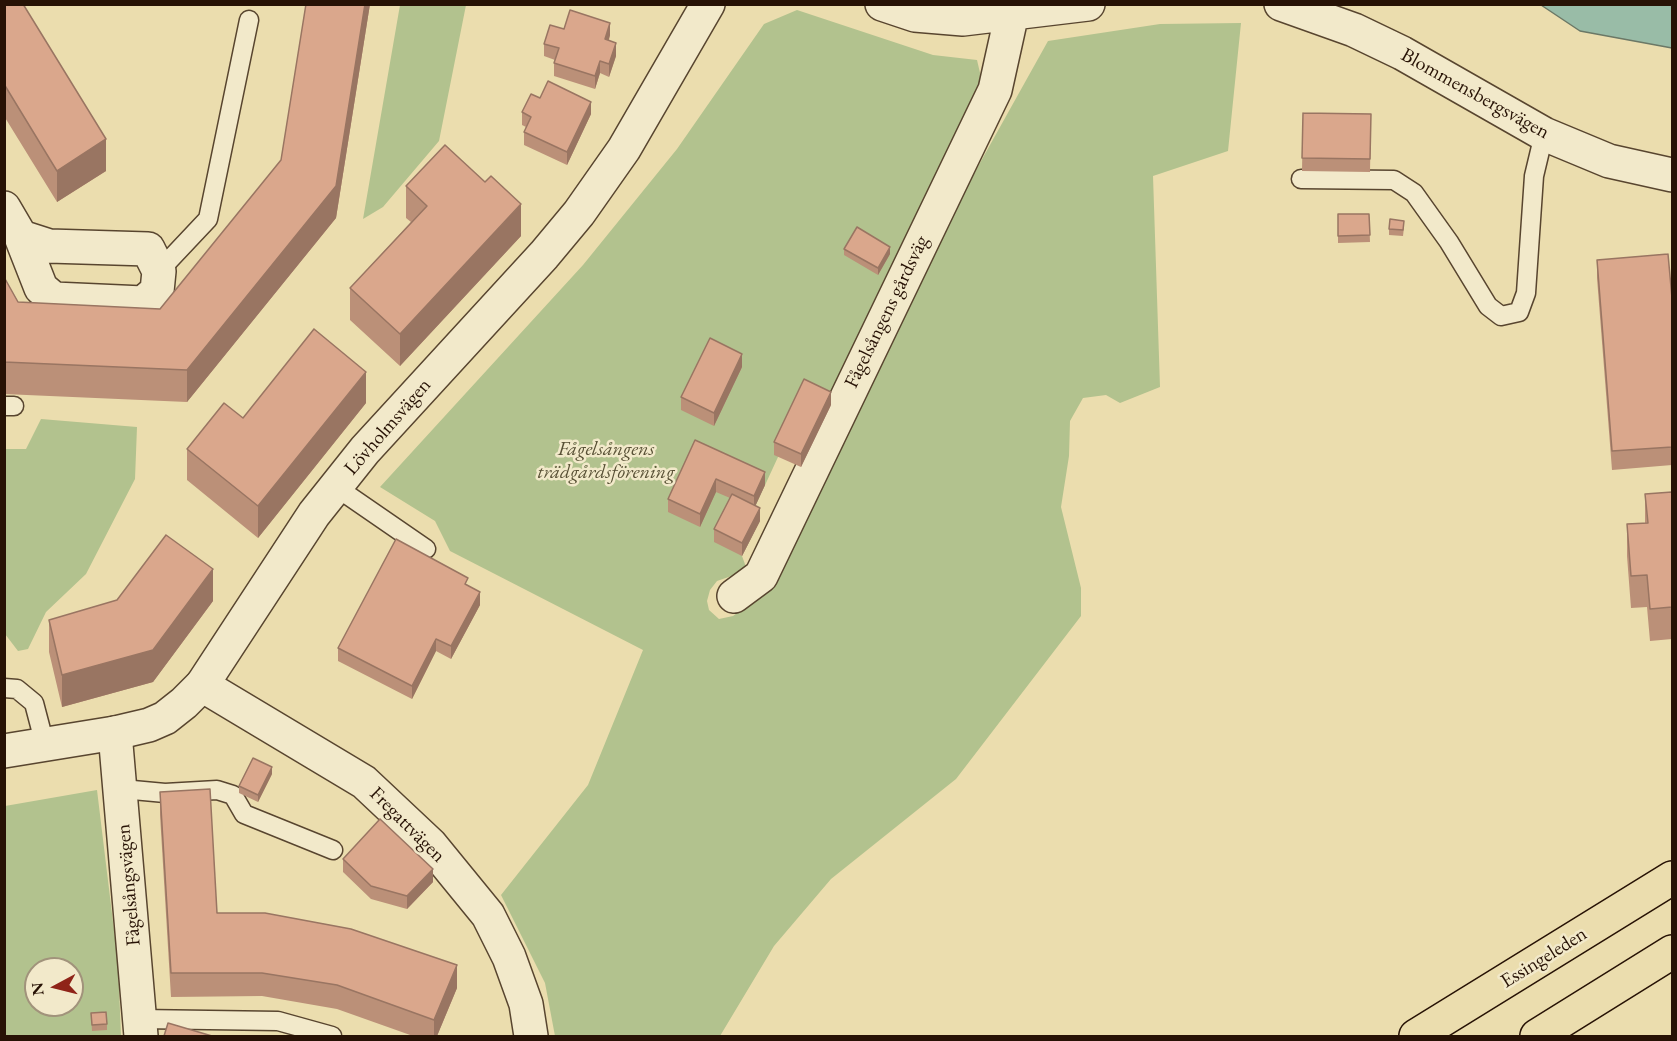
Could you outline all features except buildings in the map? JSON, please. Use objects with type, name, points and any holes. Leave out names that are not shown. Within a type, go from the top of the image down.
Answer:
[{"type":"highway","name":"Essingeleden","points":[[1416,1036],[1672,878]]},
{"type":"highway","points":[[1537,1036],[1672,952]]},
{"type":"street","name":"Lövholmsvägen","points":[[4,751],[115,733],[165,718],[202,685],[314,514],[365,450],[544,255],[579,213],[624,149],[708,4]]},
{"type":"street","points":[[882,4],[915,15],[963,19],[1088,4]]},
{"type":"street","name":"Blommensbergsvägen","points":[[1281,4],[1354,30],[1402,53],[1544,134],[1609,161],[1672,175]]},
{"type":"street","name":"Fågelsångens gårdsväg","points":[[734,596],[761,576],[994,90],[1012,14]]},
{"type":"street","points":[[4,208],[21,237],[41,288],[54,299],[143,303],[156,291],[159,271],[148,249],[49,246],[21,237]]},
{"type":"street","name":"Fregattvägen","points":[[202,685],[364,782],[430,844],[488,915],[509,957],[526,1004],[531,1036]]},
{"type":"street","name":"Fågelsångsvägen","points":[[115,733],[122,789],[141,1028]]},
{"type":"lane","points":[[159,271],[208,219],[249,20]]},
{"type":"lane","points":[[1301,179],[1394,180],[1414,193],[1449,242],[1488,306],[1501,316],[1519,312],[1526,293],[1534,176],[1544,134]]},
{"type":"lane","points":[[336,487],[426,549]]},
{"type":"lane","points":[[4,688],[17,689],[34,703],[45,745]]},
{"type":"lane","points":[[122,789],[165,793],[217,790],[233,795],[244,814],[333,850]]},
{"type":"lane","points":[[141,1028],[278,1021],[332,1036]]},
{"type":"green space","points":[[400,5],[466,5],[439,141],[383,207],[363,219]]},
{"type":"green space","name":"Fågelsångens trädgårdsförening","points":[[797,10],[933,55],[977,60],[984,90],[831,405],[778,457],[754,509],[748,515],[760,521],[742,556],[746,567],[743,572],[717,581],[710,590],[707,601],[709,610],[719,619],[733,616],[758,598],[899,308],[1048,41],[1160,24],[1241,23],[1228,151],[1153,176],[1160,387],[1120,403],[1106,395],[1083,398],[1070,421],[1069,456],[1061,507],[1081,588],[1081,616],[956,779],[831,879],[774,946],[720,1036],[555,1036],[545,983],[501,895],[588,785],[643,650],[450,551],[435,521],[380,487],[583,265],[677,149],[764,24]]},
{"type":"green space","points":[[41,419],[137,427],[135,479],[86,574],[46,612],[28,649],[18,651],[5,634],[5,449],[26,449]]},
{"type":"green space","points":[[97,790],[118,963],[121,1036],[5,1036],[5,806]]},
{"type":"shaded area","points":[[1541,5],[1672,5],[1672,48],[1580,31]]}]
